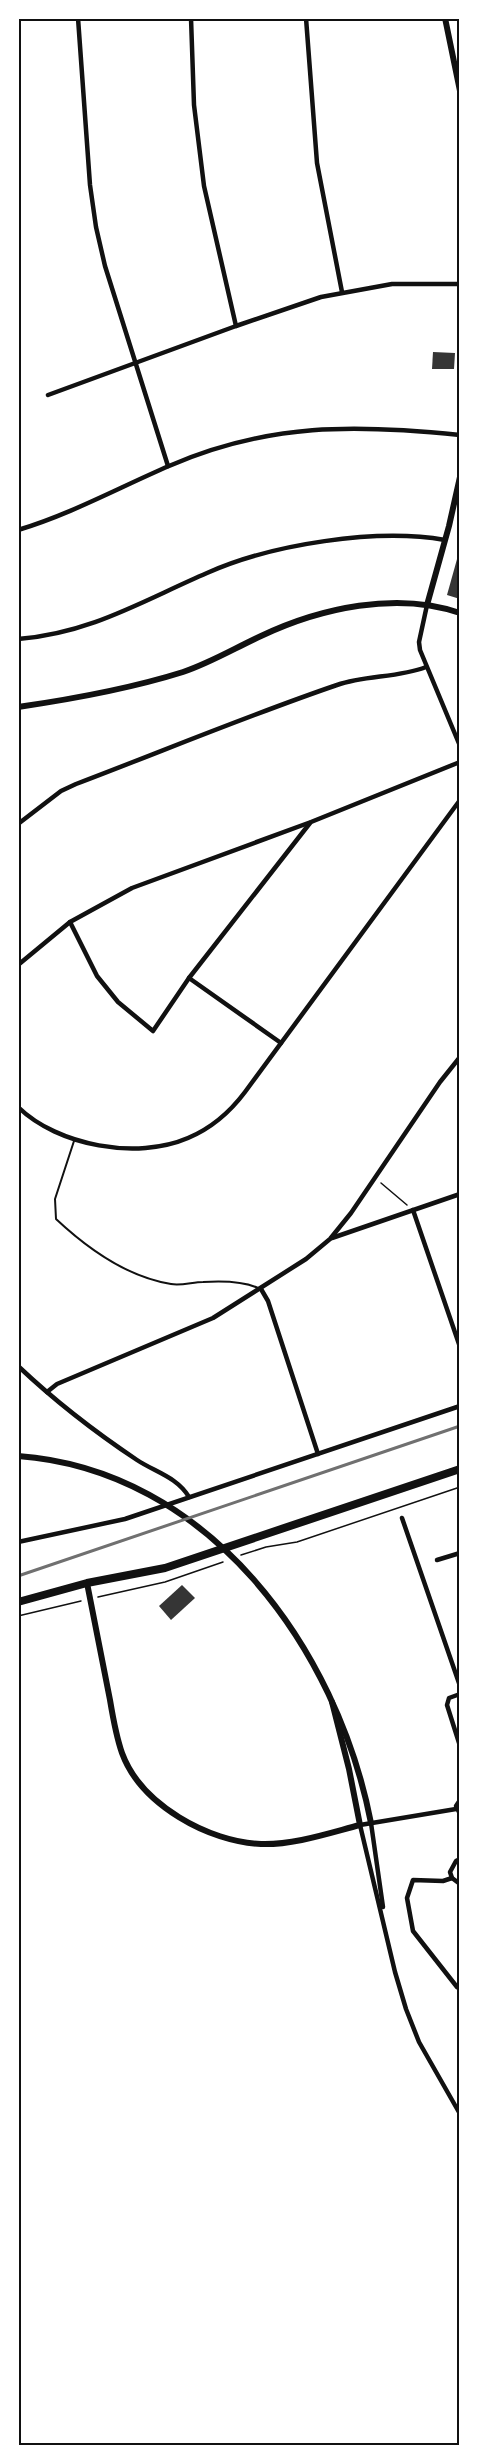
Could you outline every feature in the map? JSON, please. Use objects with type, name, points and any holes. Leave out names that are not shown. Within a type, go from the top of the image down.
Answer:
[{"type":"main road","points":[[18,1602],[87,1583],[165,1568],[460,1468]]},
{"type":"street","points":[[78,18],[90,186],[96,227],[105,266],[168,466]]},
{"type":"street","points":[[191,18],[194,105],[204,186],[236,326]]},
{"type":"street","points":[[306,18],[316,163],[342,292]]},
{"type":"street","points":[[446,18],[460,91]]},
{"type":"street","points":[[48,395],[295,305],[342,292],[392,284],[460,284]]},
{"type":"street","points":[[18,530],[56,519],[168,466],[215,449],[302,430],[353,427],[460,435]]},
{"type":"street","points":[[460,477],[458,493],[427,605],[420,642],[426,667],[460,746]]},
{"type":"street","points":[[18,639],[70,632],[98,623],[209,572],[265,553],[360,538],[426,537],[445,540]]},
{"type":"street","points":[[18,707],[111,691],[181,672],[284,626],[331,612],[372,605],[427,605],[460,613]]},
{"type":"street","points":[[18,824],[61,791],[75,784],[244,718],[340,684],[414,672],[426,667]]},
{"type":"street","points":[[18,964],[70,922],[132,888],[311,822],[460,762]]},
{"type":"street","points":[[18,1107],[43,1126],[75,1139],[99,1145],[143,1148],[186,1139],[204,1131],[224,1117],[242,1096],[460,800]]},
{"type":"street","points":[[70,922],[97,976],[118,1002],[153,1030],[189,978],[311,822]]},
{"type":"street","points":[[189,978],[280,1043]]},
{"type":"street","points":[[47,1392],[57,1384],[213,1318],[306,1259],[330,1239],[376,1178],[440,1082],[460,1057]]},
{"type":"street","points":[[330,1239],[460,1194]]},
{"type":"street","points":[[413,1210],[460,1347]]},
{"type":"street","points":[[261,1289],[268,1300],[318,1454]]},
{"type":"street","points":[[18,1366],[79,1419],[140,1462],[171,1478],[184,1489],[189,1497]]},
{"type":"street","points":[[18,1542],[114,1523],[460,1406]]},
{"type":"street","points":[[18,1456],[54,1459],[95,1471],[146,1493],[177,1511],[211,1537],[243,1567],[284,1617],[310,1658],[345,1727],[371,1823],[385,1925]]},
{"type":"street","points":[[402,1518],[460,1686]]},
{"type":"street","points":[[437,1560],[459,1555]]},
{"type":"street","points":[[87,1583],[118,1739],[130,1770],[150,1796],[179,1816],[210,1833],[242,1842],[280,1844],[371,1823],[456,1809]]},
{"type":"street","points":[[460,1694],[448,1698],[447,1705],[460,1746]]},
{"type":"street","points":[[332,1702],[395,1972],[419,2042],[460,2114]]},
{"type":"street","points":[[456,1809],[460,1800]]},
{"type":"street","points":[[456,1809],[460,1814]]},
{"type":"street","points":[[460,1859],[453,1865],[450,1872],[452,1878],[460,1884]]},
{"type":"street","points":[[452,1878],[443,1881],[413,1880],[407,1899],[413,1931],[457,1987]]},
{"type":"lane","points":[[75,1139],[55,1199],[56,1219],[65,1228],[97,1253],[128,1271],[172,1284],[205,1281],[251,1284],[261,1289]]},
{"type":"path","points":[[376,1178],[413,1210]]},
{"type":"path","points":[[239,1556],[266,1547],[297,1542],[460,1487]]},
{"type":"path","points":[[18,1616],[165,1582],[228,1560]]},
{"type":"building","points":[[433,352],[455,353],[454,369],[432,369]]},
{"type":"building","points":[[460,552],[460,599],[447,595]]},
{"type":"building","points":[[182,1585],[195,1598],[171,1620],[159,1606]]},
{"type":"railway","points":[[18,1576],[460,1426]]}]
